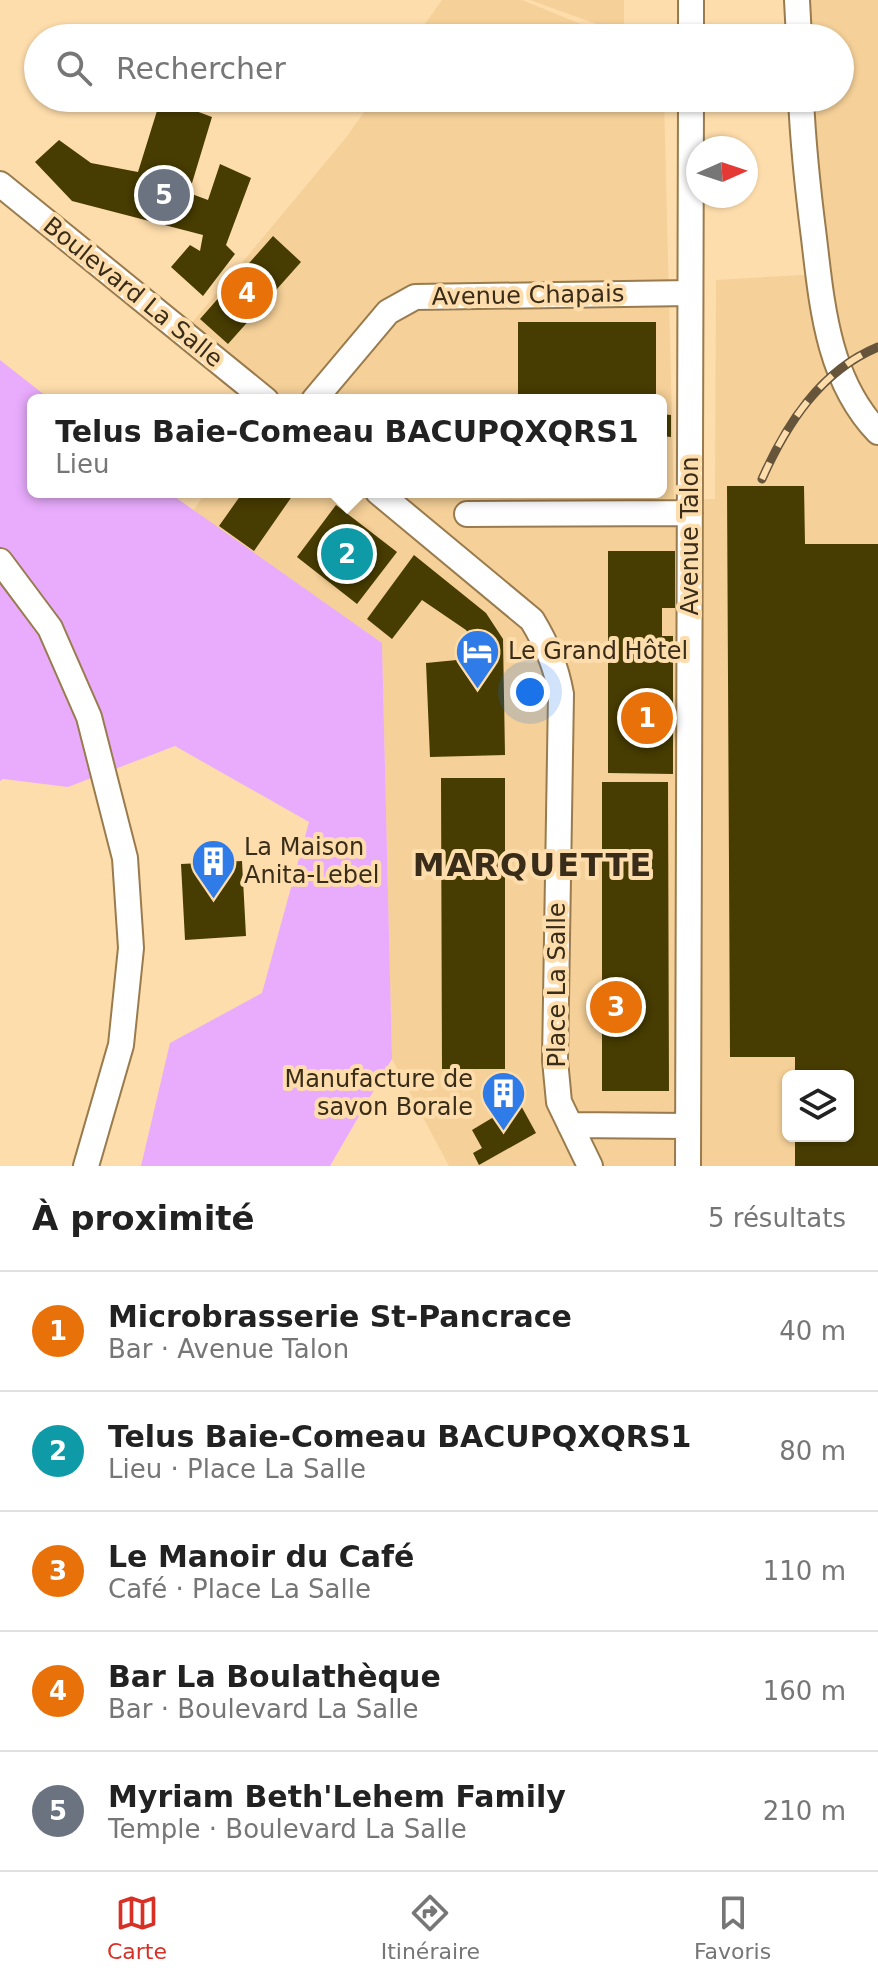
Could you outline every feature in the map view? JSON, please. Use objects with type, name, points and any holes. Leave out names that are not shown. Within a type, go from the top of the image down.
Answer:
[{"type":"street","points":[[691,0],[691,24]]},
{"type":"street","points":[[797,0],[798,24]]},
{"type":"street","name":"Avenue Talon","points":[[688,1166],[691,112]]},
{"type":"street","points":[[802,112],[804,161],[824,320],[839,370],[862,416],[878,432]]},
{"type":"street","name":"Boulevard La Salle","points":[[0,184],[259,394]]},
{"type":"street","name":"Avenue Chapais","points":[[319,394],[388,312],[415,297],[690,293]]},
{"type":"street","name":"Place La Salle","points":[[385,498],[532,620],[556,666],[561,694],[555,1060],[559,1102],[590,1166]]},
{"type":"street","points":[[467,514],[690,513]]},
{"type":"street","points":[[0,561],[50,628],[89,717],[125,858],[131,948],[121,1045],[86,1166]]},
{"type":"street","points":[[570,1125],[688,1126]]},
{"type":"shaded area","points":[[442,0],[522,0],[581,24],[425,24]]},
{"type":"shaded area","points":[[530,0],[624,0],[624,24],[596,24]]},
{"type":"shaded area","points":[[807,0],[878,0],[878,1166],[449,1166],[392,1059],[382,643],[193,511],[202,498],[667,498],[667,394],[274,394],[191,324],[364,112],[664,112],[674,500],[715,499],[716,280],[819,274],[813,112],[854,112],[854,24],[808,24]]},
{"type":"shaded area","points":[[0,360],[43,394],[27,394],[27,498],[177,498],[382,643],[392,1059],[330,1166],[141,1166],[170,1043],[262,993],[309,822],[175,746],[68,787],[0,781]]},
{"type":"building","points":[[157,112],[199,112],[212,117],[189,193],[208,200],[220,164],[251,178],[226,245],[235,254],[203,296],[171,267],[190,245],[200,251],[203,235],[72,201],[35,162],[59,140],[91,163],[138,172]]},
{"type":"building","points":[[273,236],[301,262],[228,344],[200,319]]},
{"type":"building","points":[[518,322],[656,322],[656,394],[518,394]]},
{"type":"building","points":[[667,415],[671,415],[671,437],[667,437]]},
{"type":"building","points":[[727,486],[804,486],[805,544],[878,544],[878,1166],[795,1166],[795,1142],[854,1142],[854,1070],[795,1070],[795,1057],[730,1057]]},
{"type":"building","points":[[239,498],[291,498],[254,551],[219,526]]},
{"type":"building","points":[[336,505],[397,552],[357,604],[297,557]]},
{"type":"building","points":[[608,551],[675,551],[675,608],[662,608],[662,636],[673,636],[673,774],[608,773]]},
{"type":"building","points":[[414,555],[486,613],[503,639],[505,755],[430,757],[426,663],[457,660],[477,648],[466,630],[422,600],[392,639],[367,619]]},
{"type":"building","points":[[441,778],[505,778],[505,1069],[442,1069]]},
{"type":"building","points":[[602,782],[668,782],[669,1091],[602,1091]]},
{"type":"building","name":"La Maison Anita-Lebel","points":[[242,861],[246,936],[185,940],[181,864]]},
{"type":"building","name":"Manufacture de savon Borale","points":[[519,1102],[536,1133],[479,1165],[473,1153],[482,1148],[472,1130]]},
{"type":"railway","points":[[762,479],[782,439],[807,402],[839,370],[878,347]]},
{"type":"place","name":"Myriam Beth'Lehem Family","points":[[164,195]]},
{"type":"place","name":"Bar La Boulathèque","points":[[247,293]]},
{"type":"place","name":"Telus Baie-Comeau BACUPQXQRS1","points":[[347,554]]},
{"type":"place","name":"Le Grand Hôtel","points":[[477,690]]},
{"type":"place","name":"Microbrasserie St-Pancrace","points":[[647,718]]},
{"type":"place","name":"La Maison Anita-Lebel","points":[[213,900]]},
{"type":"place","name":"Le Manoir du Café","points":[[616,1007]]},
{"type":"place","name":"Manufacture de savon Borale","points":[[504,1132]]},
{"type":"district","name":"MARQUETTE","points":[[533,865]]}]
